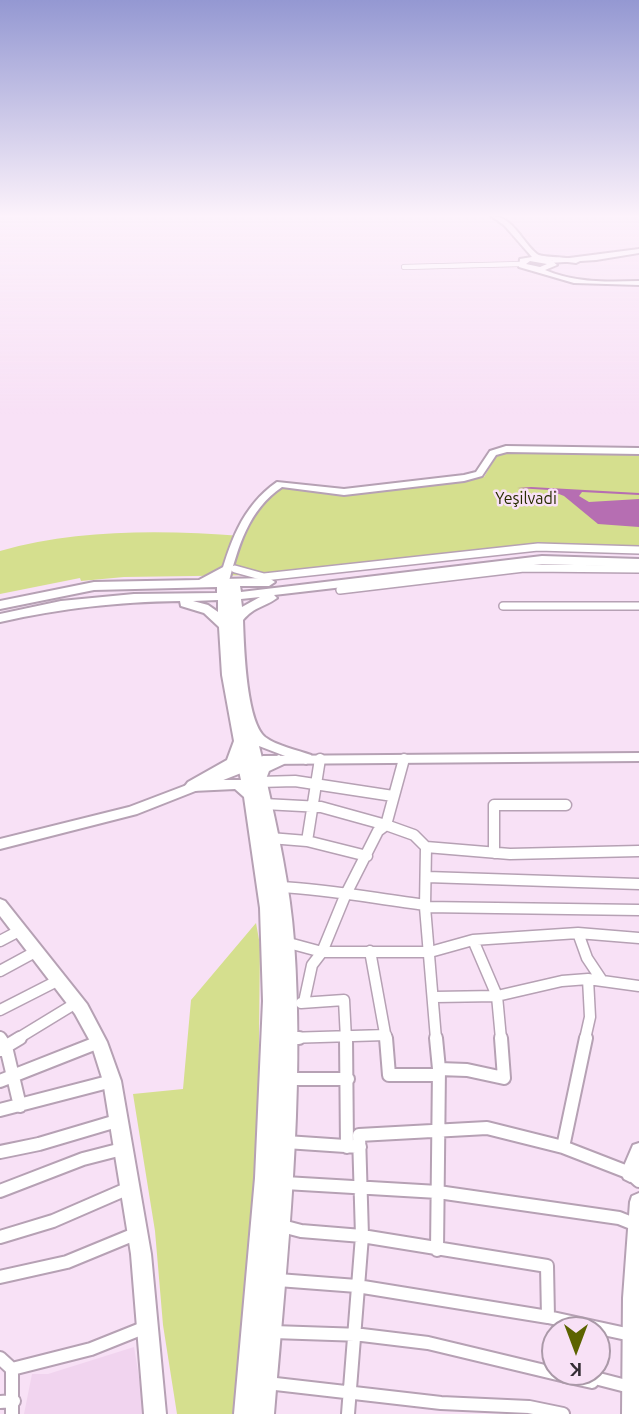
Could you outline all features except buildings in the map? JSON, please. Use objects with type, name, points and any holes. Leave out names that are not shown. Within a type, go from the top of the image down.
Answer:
[{"type":"main road","points":[[0,618],[61,605],[230,584],[540,552],[639,553]]},
{"type":"main road","points":[[0,605],[94,586],[369,581],[542,561],[639,563]]},
{"type":"main road","points":[[231,625],[246,608],[263,599],[340,590],[369,581]]},
{"type":"main road","points":[[230,584],[229,672],[271,838],[295,1003],[286,1038],[282,1183],[262,1414]]},
{"type":"main road","points":[[134,597],[198,605],[231,625]]},
{"type":"main road","points":[[245,734],[313,759]]},
{"type":"main road","points":[[193,786],[233,763],[245,734]]},
{"type":"main road","points":[[246,1414],[273,1030],[267,887],[256,781],[262,768],[279,760]]},
{"type":"main road","points":[[193,786],[256,781]]},
{"type":"street","points":[[230,584],[235,546],[244,522],[258,500],[280,484],[344,492],[464,478],[479,474],[493,453],[506,449],[639,451]]},
{"type":"street","points":[[340,590],[524,568],[639,569]]},
{"type":"street","points":[[503,606],[639,606]]},
{"type":"street","points":[[279,760],[639,757]]},
{"type":"street","points":[[307,841],[314,783],[313,759]]},
{"type":"street","points":[[348,1414],[352,1333],[362,1236],[361,1187],[353,1147],[344,1000],[295,1003],[312,965],[323,952],[345,895],[378,831],[386,825],[404,759]]},
{"type":"street","points":[[256,781],[311,806],[416,835],[423,840],[426,847],[426,906],[439,1072],[437,1250]]},
{"type":"street","points":[[0,844],[132,811],[193,786],[295,781],[393,796]]},
{"type":"street","points":[[494,853],[494,805],[566,805]]},
{"type":"street","points":[[271,838],[307,841],[367,856]]},
{"type":"street","points":[[426,847],[494,853],[639,851]]},
{"type":"street","points":[[427,877],[639,884]]},
{"type":"street","points":[[280,887],[326,889],[345,895],[426,906],[639,910]]},
{"type":"street","points":[[0,905],[76,1003],[99,1042],[112,1081],[138,1233],[155,1414]]},
{"type":"street","points":[[0,941],[19,931]]},
{"type":"street","points":[[285,942],[323,952],[429,952],[473,940],[578,933],[639,938]]},
{"type":"street","points":[[578,933],[587,958],[601,979]]},
{"type":"street","points":[[370,951],[386,1035],[389,1075],[467,1070],[504,1078],[497,996],[473,940]]},
{"type":"street","points":[[0,971],[35,952]]},
{"type":"street","points":[[435,997],[497,996],[562,981],[588,979],[639,986]]},
{"type":"street","points":[[563,1147],[590,1017],[588,979]]},
{"type":"street","points":[[0,1010],[57,981]]},
{"type":"street","points":[[20,1106],[2,1045],[76,1003]]},
{"type":"street","points":[[286,1038],[386,1035]]},
{"type":"street","points":[[0,1081],[99,1042]]},
{"type":"street","points":[[285,1079],[348,1079]]},
{"type":"street","points":[[0,1110],[112,1081]]},
{"type":"street","points":[[0,1153],[120,1120]]},
{"type":"street","points":[[353,1147],[359,1135],[487,1128],[563,1147],[634,1177],[639,1151]]},
{"type":"street","points":[[284,1142],[353,1147]]},
{"type":"street","points":[[0,1191],[83,1159],[125,1149]]},
{"type":"street","points":[[282,1183],[438,1192],[619,1218],[637,1226]]},
{"type":"street","points":[[0,1237],[53,1221],[132,1187]]},
{"type":"street","points":[[269,1331],[352,1333],[448,1346],[556,1376],[592,1382],[595,1378],[635,1398],[639,1202]]},
{"type":"street","points":[[279,1225],[301,1231],[362,1236],[547,1266],[548,1316]]},
{"type":"street","points":[[0,1277],[67,1262],[138,1233]]},
{"type":"street","points":[[274,1280],[357,1286],[542,1316]]},
{"type":"street","points":[[611,1324],[635,1326]]},
{"type":"street","points":[[12,1369],[91,1349],[146,1327]]},
{"type":"street","points":[[0,1358],[12,1369]]},
{"type":"street","points":[[8,1406],[12,1369]]},
{"type":"street","points":[[265,1383],[441,1403],[529,1407],[563,1414]]},
{"type":"shaded area","points":[[517,488],[639,493],[582,492],[579,496],[589,502],[639,499],[639,527],[598,524],[564,496],[549,490]]},
{"type":"shaded area","points":[[134,1347],[145,1414],[24,1414],[32,1374],[48,1374]]},
{"type":"green space","name":"Yeşilvadi","points":[[499,452],[639,454],[639,546],[541,544],[263,575],[124,577],[81,581],[80,578],[0,594],[0,551],[59,539],[120,533],[242,536],[257,508],[280,487],[332,495],[484,477]]},
{"type":"green space","points":[[256,923],[260,945],[258,1130],[235,1414],[177,1414],[163,1325],[155,1231],[133,1094],[183,1089],[191,1000]]}]
